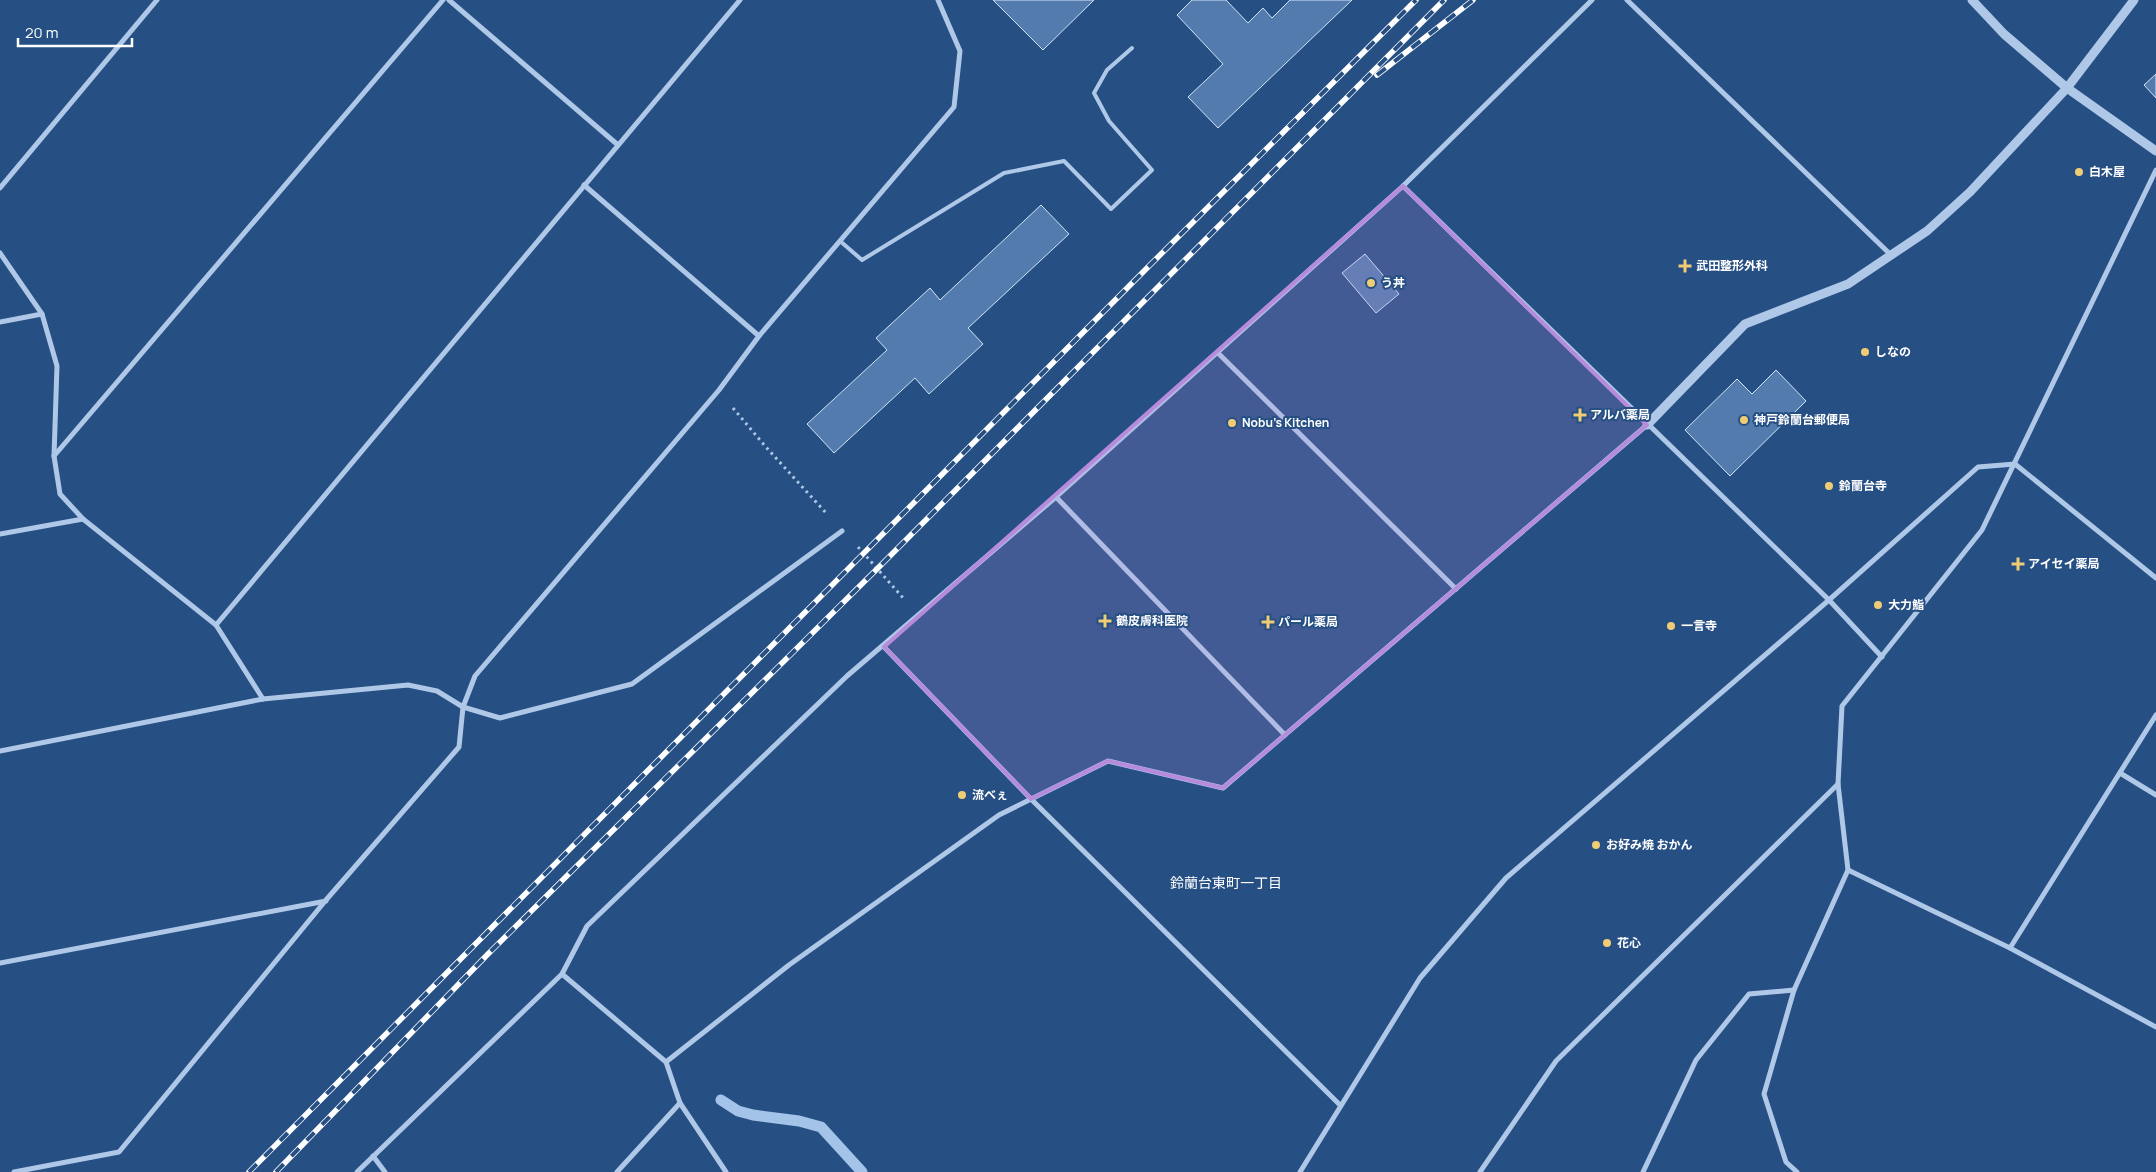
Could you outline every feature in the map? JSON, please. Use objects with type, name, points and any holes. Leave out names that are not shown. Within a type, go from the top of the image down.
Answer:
[{"type":"street","points":[[0,188],[158,0]]},
{"type":"street","points":[[54,456],[443,0]]},
{"type":"street","points":[[449,0],[618,144]]},
{"type":"street","points":[[216,625],[740,0]]},
{"type":"street","points":[[14,1172],[119,1152],[326,900],[459,747],[463,707],[475,676],[719,390],[760,336],[954,107],[960,52],[938,0]]},
{"type":"street","points":[[357,1172],[562,974],[587,926],[847,676],[884,647],[1218,354],[1403,186],[1592,0]]},
{"type":"street","points":[[1628,0],[1892,256]]},
{"type":"street","points":[[1972,0],[2004,34],[2067,88],[2156,151]]},
{"type":"street","points":[[666,1062],[789,965],[999,815],[1108,760],[1223,788],[1647,425],[1745,324],[1848,284],[1927,231],[1970,192],[2067,88],[2134,0]]},
{"type":"street","points":[[1797,1172],[1786,1162],[1764,1094],[1794,990],[1848,870],[1838,784],[1842,706],[1982,530],[2156,170]]},
{"type":"street","points":[[584,185],[760,336]]},
{"type":"street","points":[[1403,186],[1829,600],[1882,657]]},
{"type":"street","points":[[0,253],[42,314],[57,366],[54,456],[60,494],[83,519],[216,625],[263,699]]},
{"type":"street","points":[[0,322],[42,314]]},
{"type":"street","points":[[1218,354],[1456,589]]},
{"type":"street","points":[[1300,1172],[1340,1104],[1420,978],[1506,878],[1829,600],[1978,467],[2015,464],[2156,578]]},
{"type":"street","points":[[1056,497],[1285,735]]},
{"type":"street","points":[[0,534],[83,519]]},
{"type":"street","points":[[0,751],[263,699],[408,684],[437,691],[463,707],[500,718],[632,684],[842,531]]},
{"type":"street","points":[[884,647],[1031,799],[1340,1104]]},
{"type":"street","points":[[2010,948],[2156,715]]},
{"type":"street","points":[[2120,773],[2156,796]]},
{"type":"street","points":[[1480,1172],[1556,1061],[1838,784]]},
{"type":"street","points":[[1848,870],[2010,948],[2156,1027]]},
{"type":"street","points":[[0,963],[326,900]]},
{"type":"street","points":[[562,974],[666,1062],[680,1103],[726,1172]]},
{"type":"street","points":[[1643,1172],[1696,1060],[1749,994],[1794,990]]},
{"type":"street","points":[[617,1172],[680,1103]]},
{"type":"street","points":[[373,1156],[385,1172]]},
{"type":"lane","points":[[840,241],[862,260],[1004,173],[1064,162],[1111,209],[1152,170],[1109,121],[1094,93],[1107,70],[1132,48]]},
{"type":"path","points":[[719,390],[764,446],[906,601]]},
{"type":"highlighted area","points":[[1403,186],[1647,425],[1223,788],[1108,761],[1031,799],[884,647]]},
{"type":"building","points":[[993,0],[1094,0],[1043,50]]},
{"type":"building","points":[[1192,0],[1226,0],[1248,23],[1263,8],[1272,18],[1290,0],[1352,0],[1218,128],[1188,97],[1223,64],[1177,15]]},
{"type":"building","points":[[2156,74],[2156,98],[2144,85]]},
{"type":"building","points":[[1041,205],[1069,234],[968,328],[983,344],[929,394],[915,378],[834,453],[807,424],[887,350],[876,338],[930,288],[940,300]]},
{"type":"building","name":"う丼","points":[[1365,254],[1399,294],[1376,313],[1342,273]]},
{"type":"building","points":[[1776,370],[1806,401],[1730,476],[1685,430],[1737,379],[1752,394]]},
{"type":"waterway","points":[[721,1100],[738,1111],[753,1115],[799,1121],[821,1127],[862,1172]]},
{"type":"railway","points":[[249,1172],[1152,263],[1416,0]]},
{"type":"railway","points":[[276,1172],[487,955],[877,569],[1444,0]]},
{"type":"railway","points":[[1377,75],[1473,0]]},
{"type":"place","name":"白木屋","points":[[2079,172]]},
{"type":"place","name":"武田整形外科","points":[[1685,266]]},
{"type":"place","name":"う丼","points":[[1371,283]]},
{"type":"place","name":"しなの","points":[[1865,352]]},
{"type":"place","name":"アルバ薬局","points":[[1580,415]]},
{"type":"place","name":"神戸鈴蘭台郵便局","points":[[1744,420]]},
{"type":"place","name":"Nobu's Kitchen","points":[[1232,423]]},
{"type":"place","name":"鈴蘭台寺","points":[[1829,486]]},
{"type":"place","name":"アイセイ薬局","points":[[2018,564]]},
{"type":"place","name":"大力鮨","points":[[1878,605]]},
{"type":"place","name":"鶴皮膚科医院","points":[[1105,621]]},
{"type":"place","name":"パール薬局","points":[[1268,622]]},
{"type":"place","name":"一言寺","points":[[1671,626]]},
{"type":"place","name":"流べぇ","points":[[962,795]]},
{"type":"place","name":"お好み焼 おかん","points":[[1596,845]]},
{"type":"place","name":"花心","points":[[1607,943]]},
{"type":"district","name":"鈴蘭台東町一丁目","points":[[1226,883]]}]
